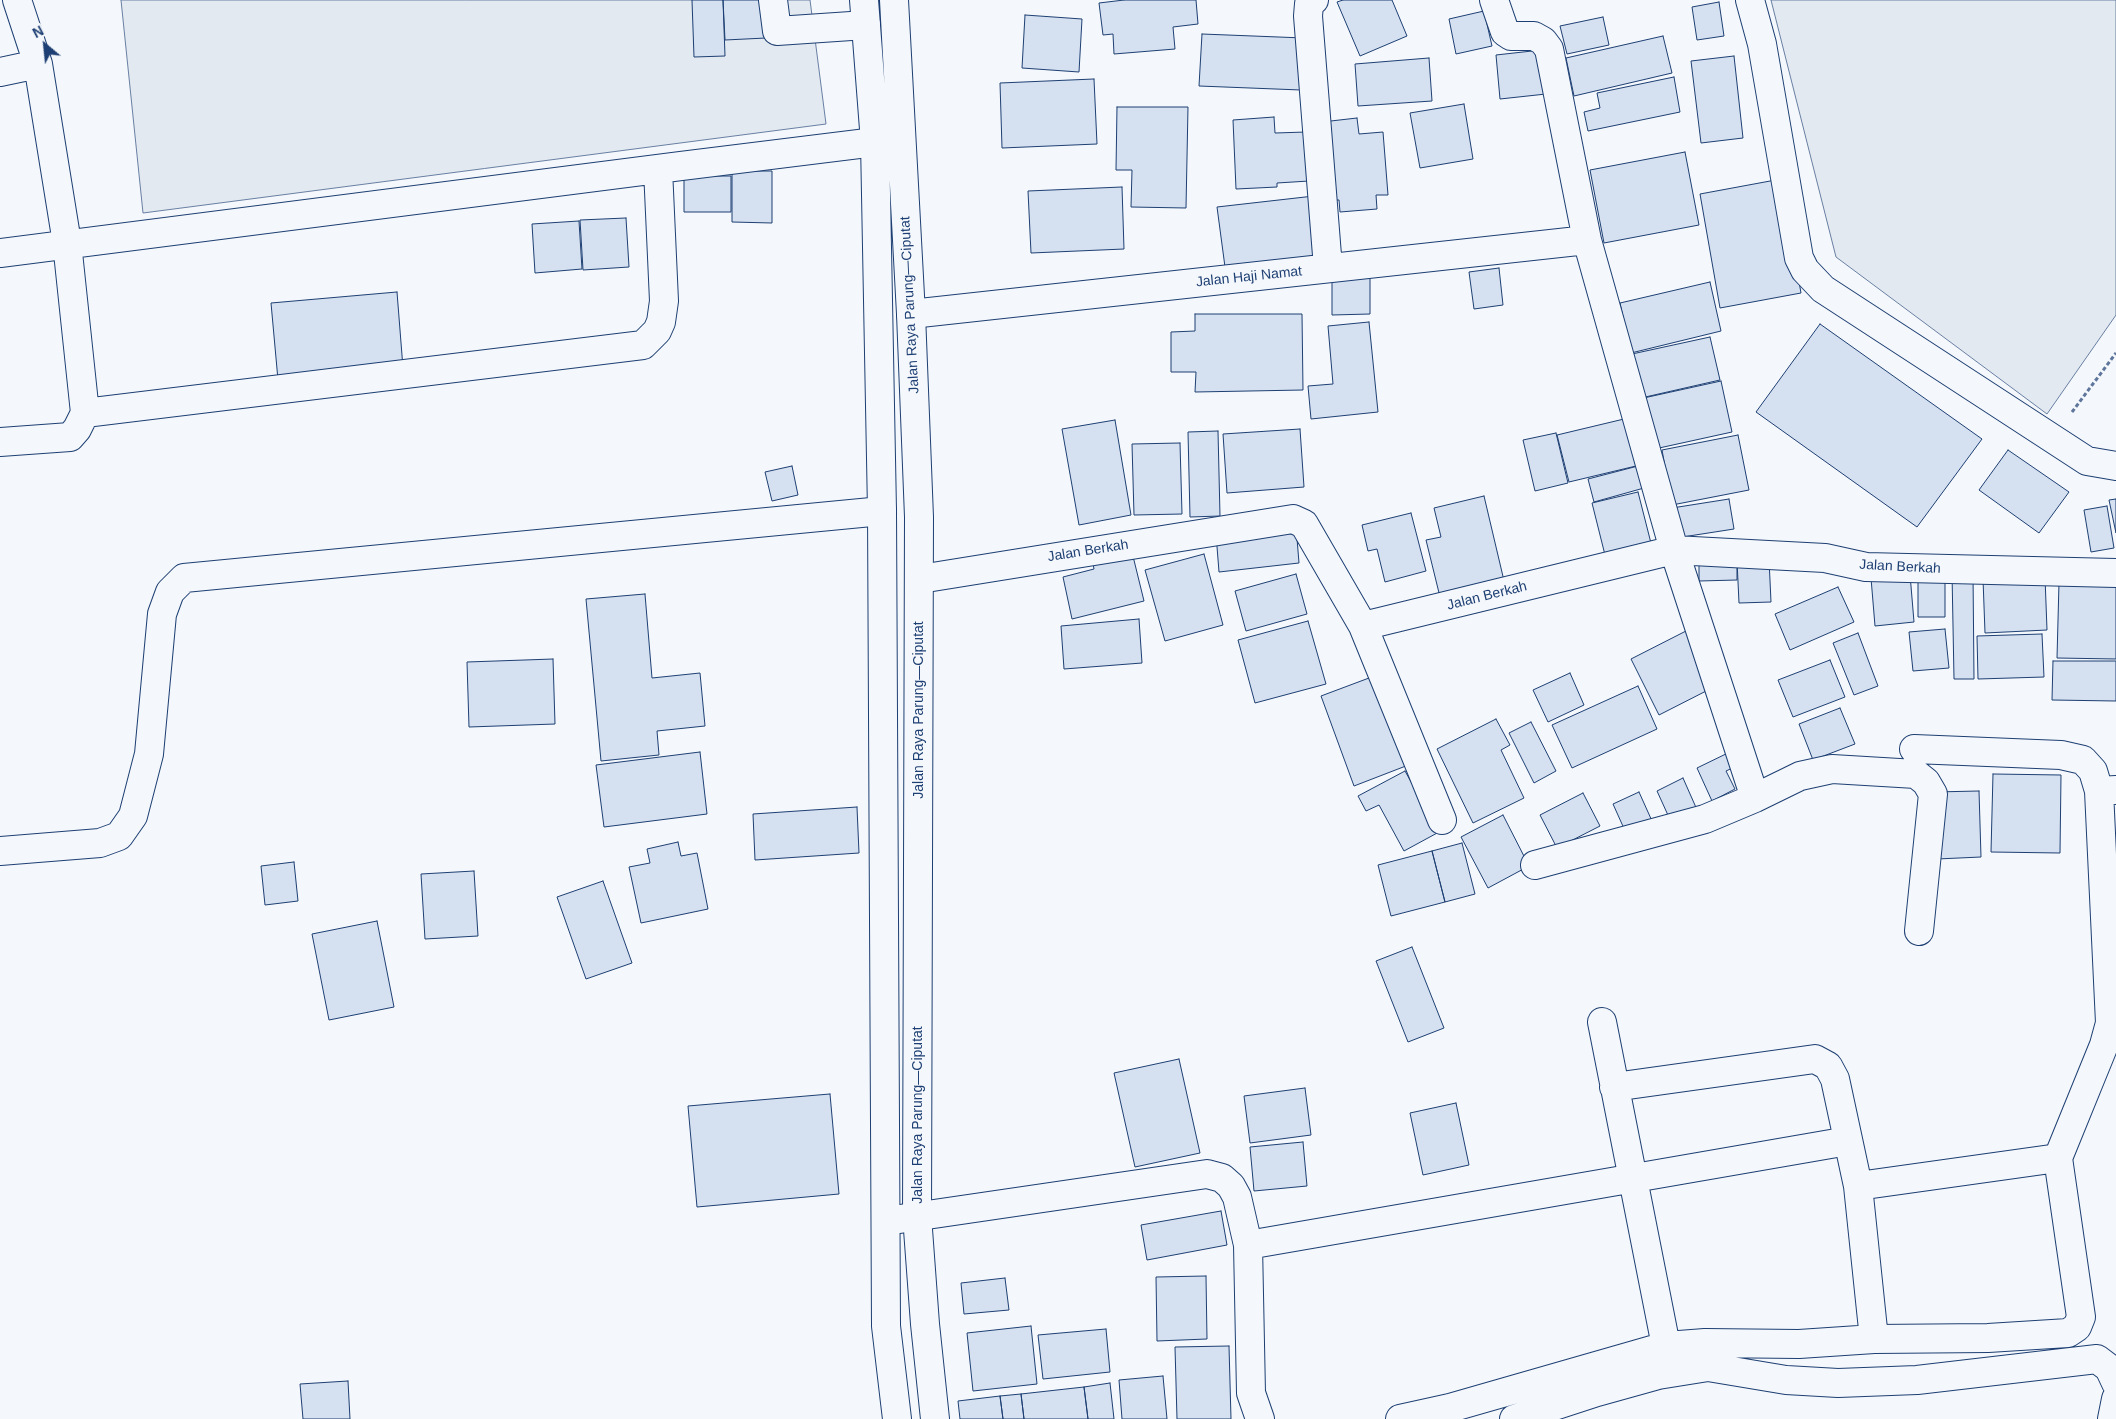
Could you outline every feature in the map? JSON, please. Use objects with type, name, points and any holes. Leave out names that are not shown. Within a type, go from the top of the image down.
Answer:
[{"type":"main road","points":[[0,442],[70,436],[77,429],[85,412],[67,243],[38,64],[17,0]]},
{"type":"main road","points":[[773,0],[777,31],[865,13],[875,142],[882,511],[886,1326],[897,1419]]},
{"type":"main road","name":"Jalan Raya Parung—Ciputat","points":[[894,0],[911,314],[919,517],[917,1216],[925,1324],[935,1419]]},
{"type":"main road","points":[[1314,0],[1309,4],[1308,16],[1328,268]]},
{"type":"main road","points":[[1494,0],[1504,32],[1511,36],[1534,36],[1543,41],[1549,49],[1587,240],[1674,550],[1756,798]]},
{"type":"main road","points":[[1750,0],[1762,44],[1799,258],[1805,270],[1823,289],[2087,461],[2116,466]]},
{"type":"main road","points":[[0,72],[38,64]]},
{"type":"main road","points":[[0,253],[875,142],[902,141]]},
{"type":"main road","points":[[85,412],[643,345],[657,331],[661,322],[664,301],[658,169]]},
{"type":"main road","name":"Jalan Haji Namat","points":[[911,314],[1587,240]]},
{"type":"main road","points":[[0,851],[100,843],[119,836],[124,829],[132,816],[149,754],[162,614],[170,592],[184,578],[882,511]]},
{"type":"main road","name":"Jalan Berkah","points":[[882,582],[920,579],[1293,519],[1304,524],[1363,626],[1674,550],[1825,558],[1866,567],[2116,573]]},
{"type":"main road","points":[[1363,626],[1442,820]]},
{"type":"main road","points":[[1400,1419],[1450,1408],[1666,1346],[1705,1342],[1798,1344],[1874,1339],[1996,1337],[2068,1333],[2076,1327],[2082,1317],[2058,1158],[2110,1045],[2108,791],[2083,760],[2061,755],[1914,749]]},
{"type":"main road","points":[[1535,865],[1705,819],[1756,798],[1800,776],[1832,769],[1916,774],[1926,782],[1933,794],[1919,932]]},
{"type":"main road","points":[[1602,1022],[1666,1346]]},
{"type":"main road","points":[[1614,1087],[1815,1059],[1828,1066],[1835,1079],[1858,1186],[1874,1339]]},
{"type":"main road","points":[[1248,1245],[1848,1141]]},
{"type":"main road","points":[[1858,1186],[2058,1158]]},
{"type":"main road","points":[[886,1221],[1028,1202],[1207,1174],[1222,1178],[1231,1186],[1237,1197],[1248,1245],[1252,1393],[1255,1409],[1260,1419]]},
{"type":"main road","points":[[1514,1419],[1597,1392],[1658,1375],[1708,1367],[1786,1380],[1838,1383],[1917,1380],[2097,1358],[2105,1363],[2115,1383],[2112,1419]]},
{"type":"path","points":[[2052,438],[2116,353]]},
{"type":"shaded area","points":[[121,0],[810,0],[826,124],[143,213]]},
{"type":"shaded area","points":[[1771,0],[2116,0],[2116,315],[2047,414],[1836,257]]},
{"type":"building","points":[[692,0],[723,0],[725,56],[694,57]]},
{"type":"building","points":[[723,0],[764,0],[766,38],[725,40]]},
{"type":"building","points":[[1124,0],[1196,0],[1198,24],[1173,27],[1175,49],[1114,54],[1113,34],[1103,35],[1099,3]]},
{"type":"building","points":[[1343,0],[1392,0],[1407,36],[1360,56],[1337,2]]},
{"type":"building","points":[[1719,2],[1724,36],[1697,40],[1692,7]]},
{"type":"building","points":[[1484,11],[1492,46],[1456,54],[1449,19]]},
{"type":"building","points":[[1025,15],[1082,19],[1079,72],[1022,68]]},
{"type":"building","points":[[1603,17],[1609,45],[1567,54],[1560,26]]},
{"type":"building","points":[[1202,34],[1304,38],[1301,90],[1199,86]]},
{"type":"building","points":[[1663,36],[1672,73],[1574,96],[1566,58]]},
{"type":"building","points":[[1541,50],[1546,94],[1500,99],[1496,55]]},
{"type":"building","points":[[1734,56],[1743,138],[1701,143],[1691,61]]},
{"type":"building","points":[[1429,58],[1432,101],[1358,106],[1355,64]]},
{"type":"building","points":[[1674,77],[1680,112],[1588,131],[1584,112],[1600,108],[1597,93]]},
{"type":"building","points":[[1094,79],[1097,144],[1002,148],[1000,83]]},
{"type":"building","points":[[1464,104],[1473,159],[1420,168],[1410,113]]},
{"type":"building","points":[[1117,107],[1188,107],[1186,208],[1131,207],[1132,170],[1116,170]]},
{"type":"building","points":[[1274,117],[1275,133],[1306,132],[1309,181],[1277,183],[1277,187],[1236,189],[1233,120]]},
{"type":"building","points":[[1357,118],[1359,134],[1383,132],[1388,195],[1376,195],[1377,209],[1340,212],[1339,200],[1330,200],[1322,122]]},
{"type":"building","points":[[1685,152],[1699,225],[1604,243],[1590,170]]},
{"type":"building","points":[[732,171],[772,171],[772,223],[732,222]]},
{"type":"building","points":[[684,176],[731,176],[731,212],[684,212]]},
{"type":"building","points":[[1781,179],[1801,293],[1720,308],[1700,194]]},
{"type":"building","points":[[1122,187],[1124,249],[1031,253],[1028,191]]},
{"type":"building","points":[[1314,196],[1320,256],[1225,267],[1217,207]]},
{"type":"building","points":[[626,218],[629,267],[583,270],[580,220]]},
{"type":"building","points":[[579,221],[582,269],[535,273],[532,224]]},
{"type":"building","points":[[1499,268],[1503,305],[1474,309],[1469,272]]},
{"type":"building","points":[[1332,273],[1370,273],[1370,314],[1332,315]]},
{"type":"building","points":[[1710,282],[1721,331],[1631,353],[1620,303]]},
{"type":"building","points":[[397,292],[403,368],[278,380],[271,303]]},
{"type":"building","points":[[1195,314],[1302,314],[1303,390],[1195,392],[1196,372],[1171,372],[1171,332],[1195,331]]},
{"type":"building","points":[[1369,322],[1378,412],[1311,419],[1308,386],[1333,384],[1328,326]]},
{"type":"building","points":[[1820,324],[1982,439],[1917,527],[1756,412]]},
{"type":"building","points":[[1710,337],[1720,380],[1641,398],[1632,354]]},
{"type":"building","points":[[1721,381],[1732,432],[1650,450],[1639,399]]},
{"type":"building","points":[[1624,419],[1636,466],[1569,482],[1557,435]]},
{"type":"building","points":[[1115,420],[1131,515],[1079,525],[1062,429]]},
{"type":"building","points":[[1300,429],[1304,487],[1227,493],[1223,434]]},
{"type":"building","points":[[1218,431],[1220,516],[1190,517],[1188,432]]},
{"type":"building","points":[[1556,433],[1568,483],[1535,491],[1523,440]]},
{"type":"building","points":[[1738,435],[1749,490],[1672,505],[1662,450]]},
{"type":"building","points":[[1180,443],[1182,514],[1134,515],[1132,444]]},
{"type":"building","points":[[2008,450],[2069,492],[2039,533],[1979,490]]},
{"type":"building","points":[[792,466],[798,495],[772,501],[765,472]]},
{"type":"building","points":[[1638,466],[1644,488],[1594,502],[1588,479]]},
{"type":"building","points":[[1638,492],[1653,551],[1607,563],[1592,503]]},
{"type":"building","points":[[1484,496],[1505,585],[1441,601],[1426,540],[1441,537],[1434,508]]},
{"type":"building","points":[[1729,499],[1734,529],[1676,538],[1672,508]]},
{"type":"building","points":[[2116,499],[2116,533],[2109,500]]},
{"type":"building","points":[[2107,506],[2114,548],[2091,552],[2084,510]]},
{"type":"building","points":[[1411,513],[1426,571],[1385,582],[1377,549],[1368,551],[1362,525]]},
{"type":"building","points":[[1296,526],[1299,563],[1219,572],[1216,534]]},
{"type":"building","points":[[1131,548],[1144,601],[1072,619],[1063,577],[1094,569],[1092,558]]},
{"type":"building","points":[[1204,554],[1223,625],[1165,641],[1145,570]]},
{"type":"building","points":[[1737,558],[1737,580],[1699,581],[1699,559]]},
{"type":"building","points":[[1769,559],[1771,602],[1739,603],[1737,561]]},
{"type":"building","points":[[1973,572],[1974,679],[1954,679],[1952,573]]},
{"type":"building","points":[[1296,574],[1307,614],[1246,631],[1235,591]]},
{"type":"building","points":[[1910,574],[1914,622],[1875,626],[1871,578]]},
{"type":"building","points":[[1918,575],[1945,575],[1945,617],[1918,617]]},
{"type":"building","points":[[2045,577],[2047,630],[1985,633],[1983,579]]},
{"type":"building","points":[[2059,583],[2116,584],[2116,659],[2057,658]]},
{"type":"building","points":[[1838,587],[1854,622],[1790,650],[1775,614]]},
{"type":"building","points":[[645,594],[652,678],[700,673],[705,726],[657,731],[659,755],[601,761],[586,599]]},
{"type":"building","points":[[1139,619],[1142,663],[1064,669],[1061,626]]},
{"type":"building","points":[[1308,621],[1326,684],[1255,703],[1238,640]]},
{"type":"building","points":[[1945,629],[1949,668],[1913,671],[1909,632]]},
{"type":"building","points":[[1686,631],[1714,687],[1659,715],[1631,659]]},
{"type":"building","points":[[1858,633],[1878,686],[1854,695],[1833,643]]},
{"type":"building","points":[[2042,634],[2044,677],[1978,679],[1977,636]]},
{"type":"building","points":[[553,659],[555,724],[469,727],[467,662]]},
{"type":"building","points":[[1830,660],[1845,697],[1793,717],[1778,680]]},
{"type":"building","points":[[2053,661],[2116,661],[2116,701],[2052,700]]},
{"type":"building","points":[[1570,673],[1584,705],[1548,722],[1533,690]]},
{"type":"building","points":[[1377,675],[1411,764],[1354,786],[1321,696]]},
{"type":"building","points":[[1638,686],[1657,729],[1572,768],[1552,725]]},
{"type":"building","points":[[1840,708],[1855,744],[1813,760],[1799,724]]},
{"type":"building","points":[[1496,719],[1510,745],[1501,750],[1524,798],[1473,823],[1437,749]]},
{"type":"building","points":[[1531,722],[1556,771],[1534,783],[1509,733]]},
{"type":"building","points":[[1732,751],[1739,765],[1726,771],[1735,789],[1712,801],[1697,768]]},
{"type":"building","points":[[700,752],[707,814],[604,827],[596,765]]},
{"type":"building","points":[[1405,771],[1439,832],[1404,851],[1379,805],[1366,811],[1358,796]]},
{"type":"building","points":[[1993,774],[2061,775],[2060,853],[1991,852]]},
{"type":"building","points":[[1683,778],[1698,812],[1672,824],[1657,791]]},
{"type":"building","points":[[1979,791],[1981,857],[1937,859],[1934,792]]},
{"type":"building","points":[[1639,792],[1652,821],[1626,833],[1613,804]]},
{"type":"building","points":[[1583,793],[1600,826],[1557,848],[1540,815]]},
{"type":"building","points":[[857,807],[859,853],[755,860],[753,814]]},
{"type":"building","points":[[1503,815],[1529,866],[1488,888],[1461,837]]},
{"type":"building","points":[[678,842],[681,856],[697,853],[708,909],[641,923],[629,867],[650,863],[647,849]]},
{"type":"building","points":[[1462,843],[1475,894],[1445,902],[1432,851]]},
{"type":"building","points":[[1432,851],[1445,902],[1391,916],[1378,865]]},
{"type":"building","points":[[294,862],[298,901],[265,905],[261,866]]},
{"type":"building","points":[[474,871],[478,936],[425,939],[421,874]]},
{"type":"building","points":[[603,881],[632,963],[586,979],[557,897]]},
{"type":"building","points":[[377,921],[394,1007],[329,1020],[312,934]]},
{"type":"building","points":[[1412,947],[1444,1028],[1408,1042],[1376,961]]},
{"type":"building","points":[[1179,1059],[1200,1153],[1135,1167],[1114,1073]]},
{"type":"building","points":[[1305,1088],[1311,1135],[1250,1143],[1244,1096]]},
{"type":"building","points":[[830,1094],[839,1194],[697,1207],[688,1106]]},
{"type":"building","points":[[1456,1103],[1469,1165],[1423,1175],[1410,1113]]},
{"type":"building","points":[[1303,1142],[1307,1186],[1254,1191],[1250,1147]]},
{"type":"building","points":[[1221,1211],[1227,1245],[1147,1260],[1141,1225]]},
{"type":"building","points":[[1206,1276],[1207,1339],[1157,1341],[1156,1277]]},
{"type":"building","points":[[1005,1278],[1009,1310],[964,1314],[961,1283]]},
{"type":"building","points":[[1031,1326],[1037,1384],[973,1391],[967,1333]]},
{"type":"building","points":[[1106,1329],[1110,1372],[1043,1379],[1038,1335]]},
{"type":"building","points":[[1229,1346],[1231,1419],[1177,1419],[1175,1347]]},
{"type":"building","points":[[1163,1376],[1167,1419],[1122,1419],[1119,1380]]},
{"type":"building","points":[[348,1381],[350,1419],[303,1419],[300,1384]]},
{"type":"building","points":[[1110,1383],[1114,1419],[1088,1419],[1084,1387]]},
{"type":"building","points":[[1084,1387],[1088,1419],[1024,1419],[1021,1394]]},
{"type":"building","points":[[1021,1394],[1024,1419],[1003,1419],[1000,1396]]},
{"type":"building","points":[[1000,1396],[1003,1419],[960,1419],[958,1401]]}]
